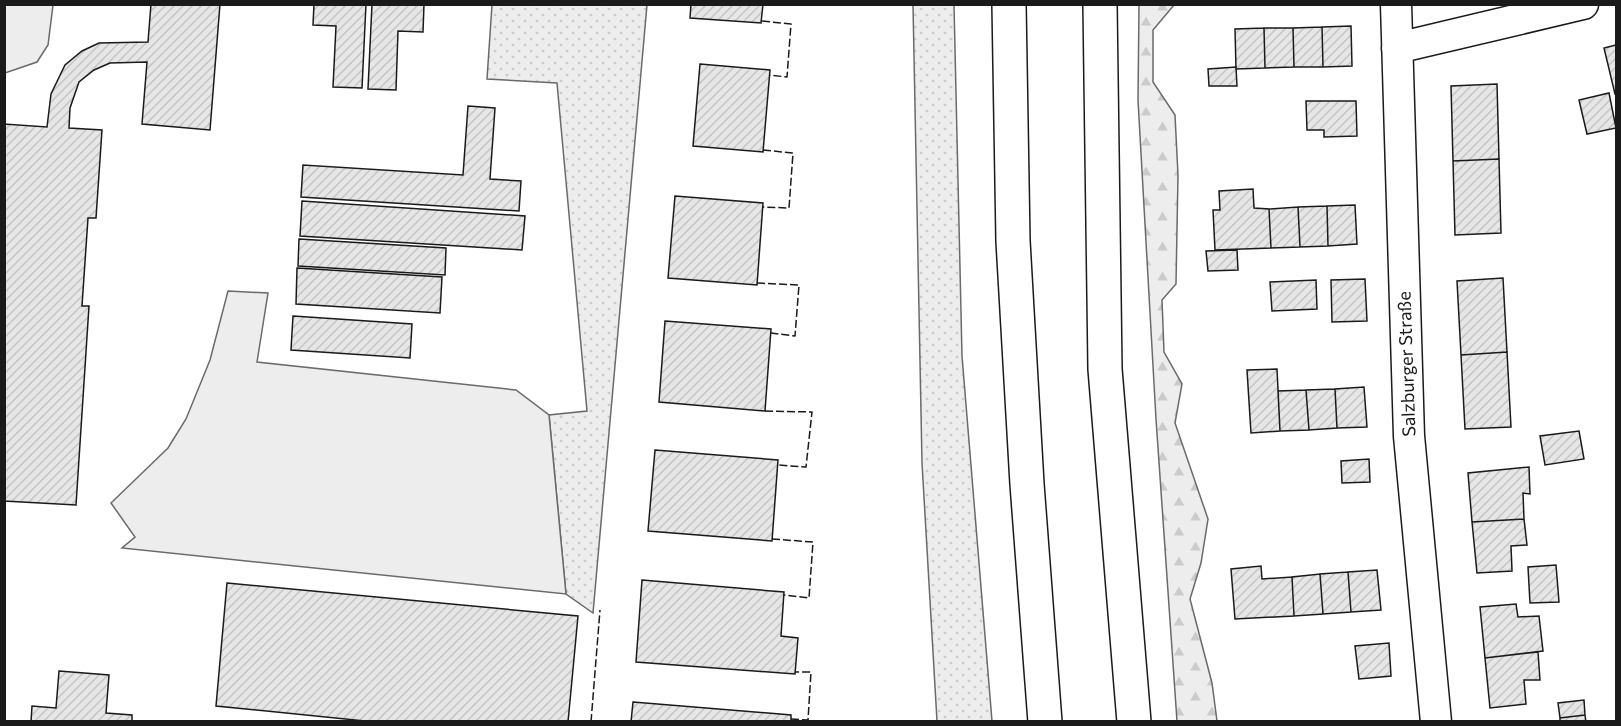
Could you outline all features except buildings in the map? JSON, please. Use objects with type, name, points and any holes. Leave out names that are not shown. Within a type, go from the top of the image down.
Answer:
[{"type":"highway","points":[[1009,4],[1013,241],[1027,484],[1046,722]]},
{"type":"highway","points":[[1100,4],[1105,369],[1134,722]]},
{"type":"street","name":"Salzburger Straße","points":[[1396,4],[1409,436],[1436,722]]},
{"type":"street","points":[[1397,48],[1583,4]]},
{"type":"green space","points":[[492,5],[647,5],[593,613],[566,594],[549,415],[587,411],[557,83],[487,79]]},
{"type":"green space","points":[[913,5],[954,5],[962,356],[992,721],[937,721],[922,463]]},
{"type":"green space","points":[[1139,5],[1174,5],[1153,30],[1153,82],[1175,115],[1178,175],[1176,284],[1162,300],[1164,352],[1182,384],[1175,423],[1208,519],[1201,563],[1190,599],[1212,683],[1217,721],[1177,721],[1156,419],[1138,100]]},
{"type":"shaded area","points":[[4,5],[53,5],[48,45],[37,62],[5,73]]},
{"type":"shaded area","points":[[228,291],[268,293],[257,362],[516,390],[549,415],[566,594],[122,548],[135,537],[111,503],[168,448],[186,419],[210,360]]},
{"type":"fence","points":[[762,21],[791,24],[787,77],[769,75]]},
{"type":"fence","points":[[763,150],[793,153],[789,208],[763,207]]},
{"type":"fence","points":[[757,283],[799,285],[795,336],[771,333]]},
{"type":"fence","points":[[765,411],[812,412],[806,467],[778,465]]},
{"type":"fence","points":[[772,539],[813,542],[809,598],[784,595]]},
{"type":"fence","points":[[591,722],[600,610]]},
{"type":"fence","points":[[791,719],[808,720],[811,672],[795,672]]}]
